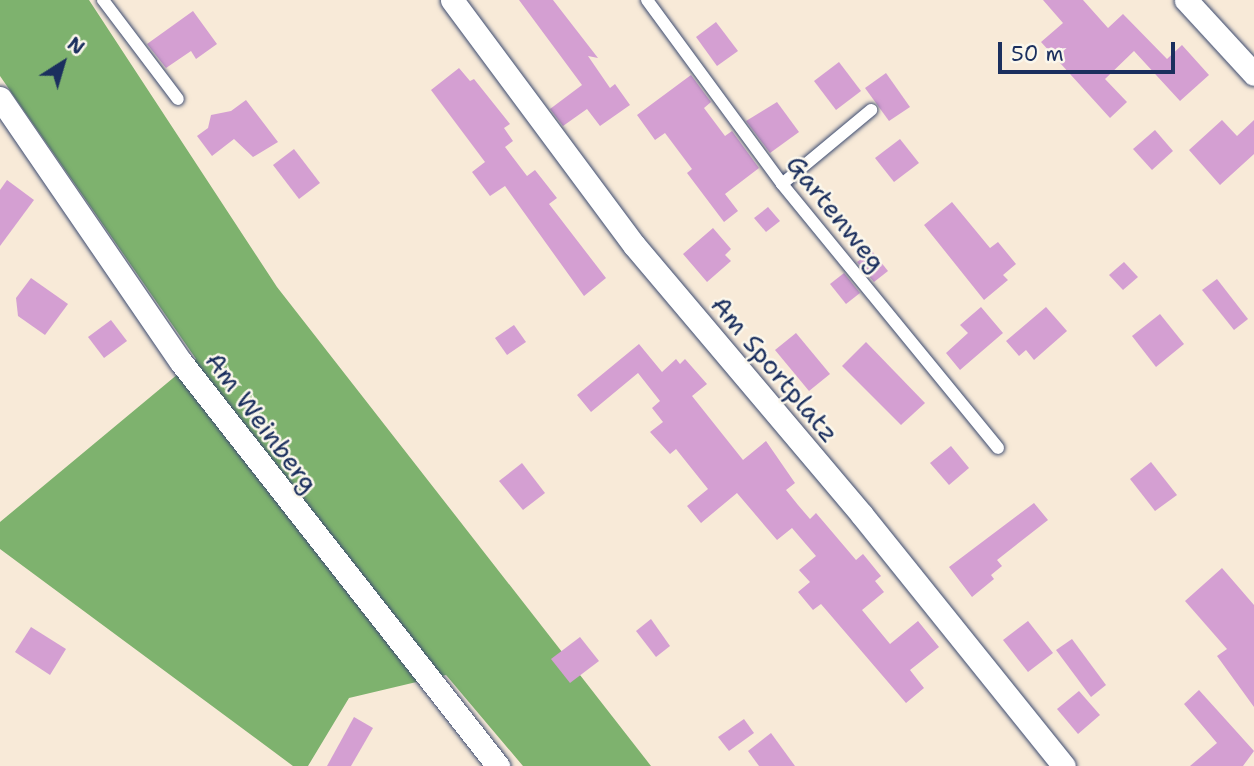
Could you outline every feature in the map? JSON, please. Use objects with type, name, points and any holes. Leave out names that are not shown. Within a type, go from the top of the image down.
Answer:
[{"type":"street","name":"Am Sportplatz","points":[[452,0],[634,245],[862,515],[1065,766]]},
{"type":"street","points":[[1186,0],[1254,74]]},
{"type":"street","name":"Am Weinberg","points":[[0,98],[181,362],[498,766]]},
{"type":"lane","points":[[103,0],[178,99]]},
{"type":"lane","name":"Gartenweg","points":[[647,0],[782,184],[998,448]]},
{"type":"lane","points":[[782,184],[871,110]]},
{"type":"green space","points":[[0,0],[89,0],[277,287],[651,766],[523,766],[446,675],[349,698],[308,766],[293,766],[0,549],[0,522],[196,359],[0,76]]},
{"type":"building","points":[[519,0],[553,0],[598,58],[588,56],[610,88],[615,84],[630,105],[600,126],[587,109],[563,126],[550,109],[582,85]]},
{"type":"building","points":[[1043,0],[1083,0],[1108,28],[1123,14],[1167,59],[1182,45],[1209,75],[1180,101],[1134,51],[1105,79],[1127,102],[1110,118],[1041,42],[1063,23]]},
{"type":"building","points":[[193,11],[217,44],[196,59],[191,51],[166,68],[147,44]]},
{"type":"building","points":[[716,22],[738,51],[717,66],[696,37]]},
{"type":"building","points":[[839,62],[861,91],[836,110],[814,81]]},
{"type":"building","points":[[459,68],[470,81],[474,79],[510,124],[504,128],[513,141],[505,147],[527,176],[535,170],[557,198],[549,204],[606,278],[584,296],[505,186],[490,196],[472,172],[485,162],[431,90]]},
{"type":"building","points":[[886,73],[910,107],[889,121],[865,88]]},
{"type":"building","points":[[691,75],[711,102],[704,108],[725,136],[732,131],[759,168],[725,194],[738,211],[724,222],[687,173],[692,169],[665,133],[655,140],[637,115]]},
{"type":"building","points":[[246,100],[278,142],[253,157],[234,139],[212,156],[197,136],[208,128],[211,115],[231,111]]},
{"type":"building","points":[[777,102],[799,132],[770,153],[746,121]]},
{"type":"building","points":[[1222,120],[1237,136],[1254,120],[1254,154],[1220,185],[1189,150]]},
{"type":"building","points":[[1155,130],[1173,151],[1152,170],[1133,149]]},
{"type":"building","points":[[900,139],[919,163],[894,182],[875,158]]},
{"type":"building","points":[[294,149],[320,183],[299,199],[273,165]]},
{"type":"building","points":[[7,180],[34,200],[0,246],[0,190]]},
{"type":"building","points":[[952,202],[990,248],[998,242],[1016,264],[1003,275],[1008,280],[984,300],[924,225]]},
{"type":"building","points":[[768,207],[780,221],[766,232],[754,218]]},
{"type":"building","points":[[713,228],[731,249],[725,255],[731,261],[707,282],[683,254]]},
{"type":"building","points":[[872,251],[888,271],[874,282],[857,262]]},
{"type":"building","points":[[1124,262],[1138,277],[1123,290],[1109,275]]},
{"type":"building","points":[[844,273],[860,293],[846,304],[830,284]]},
{"type":"building","points":[[31,278],[68,304],[45,335],[18,316],[16,298]]},
{"type":"building","points":[[1217,279],[1248,319],[1234,330],[1202,290]]},
{"type":"building","points":[[981,307],[1003,333],[960,370],[946,353],[968,333],[960,325]]},
{"type":"building","points":[[1046,307],[1067,331],[1034,360],[1026,350],[1019,356],[1006,341]]},
{"type":"building","points":[[1160,314],[1184,344],[1156,367],[1132,336]]},
{"type":"building","points":[[111,320],[127,341],[104,358],[88,337]]},
{"type":"building","points":[[514,325],[526,342],[507,355],[495,338]]},
{"type":"building","points":[[796,333],[830,374],[809,391],[775,350]]},
{"type":"building","points":[[866,342],[925,403],[901,425],[842,366]]},
{"type":"building","points":[[639,344],[662,372],[676,359],[680,364],[685,359],[707,384],[692,396],[743,460],[766,441],[795,483],[786,490],[810,519],[816,513],[856,560],[863,554],[881,576],[875,581],[884,592],[862,610],[890,644],[918,621],[939,647],[910,670],[924,688],[906,703],[821,604],[813,610],[798,592],[810,582],[799,570],[816,556],[792,528],[777,540],[737,493],[701,523],[687,506],[708,489],[676,449],[670,454],[650,432],[663,422],[652,408],[660,401],[638,373],[591,412],[577,395]]},
{"type":"building","points":[[951,446],[969,468],[949,485],[930,463]]},
{"type":"building","points":[[1151,462],[1177,495],[1155,511],[1130,479]]},
{"type":"building","points":[[522,463],[545,493],[523,510],[499,481]]},
{"type":"building","points":[[1034,503],[1048,520],[997,560],[1002,566],[991,575],[994,579],[972,597],[949,567]]},
{"type":"building","points":[[1222,568],[1254,605],[1254,707],[1217,656],[1227,649],[1185,601]]},
{"type":"building","points":[[651,619],[670,646],[656,657],[636,631]]},
{"type":"building","points":[[1028,621],[1053,653],[1028,672],[1003,640]]},
{"type":"building","points":[[31,627],[66,649],[50,675],[15,652]]},
{"type":"building","points":[[580,637],[599,661],[570,683],[551,659]]},
{"type":"building","points":[[1072,639],[1106,685],[1091,697],[1056,650]]},
{"type":"building","points":[[1199,690],[1254,751],[1243,766],[1190,766],[1217,743],[1184,704]]},
{"type":"building","points":[[1079,691],[1100,715],[1078,734],[1057,709]]},
{"type":"building","points":[[354,717],[373,728],[351,766],[327,766]]},
{"type":"building","points":[[744,719],[754,733],[729,751],[718,737]]},
{"type":"building","points":[[771,733],[795,766],[759,766],[748,751]]}]
